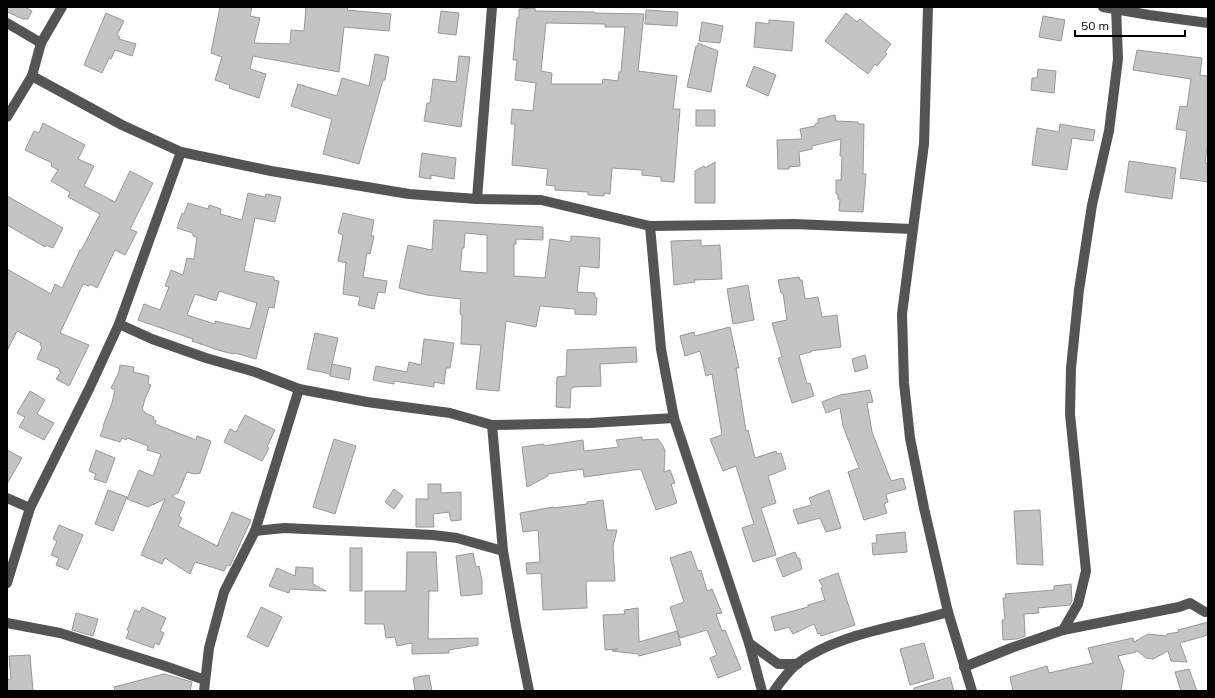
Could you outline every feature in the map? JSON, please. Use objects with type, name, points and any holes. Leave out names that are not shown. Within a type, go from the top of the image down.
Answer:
[{"type":"street","points":[[7,117],[32,76],[41,43],[62,7]]},
{"type":"street","points":[[477,199],[492,7]]},
{"type":"street","points":[[928,7],[924,144],[902,314],[904,384],[910,438],[948,612],[972,691]]},
{"type":"street","points":[[1103,7],[1208,23]]},
{"type":"street","points":[[1063,630],[1078,604],[1086,571],[1070,414],[1071,368],[1079,290],[1092,205],[1109,131],[1118,59],[1116,8]]},
{"type":"street","points":[[7,23],[41,43]]},
{"type":"street","points":[[32,76],[122,125],[181,152],[271,171],[409,194],[477,199],[542,200],[650,226],[794,224],[912,229]]},
{"type":"street","points":[[7,583],[30,508],[90,387],[119,324],[181,152]]},
{"type":"street","points":[[650,226],[661,350],[674,418],[749,643],[762,691]]},
{"type":"street","points":[[119,324],[152,339],[206,358],[255,372],[300,389],[367,402],[450,413],[492,424],[590,423],[674,418]]},
{"type":"street","points":[[204,691],[208,648],[224,592],[255,531],[300,389]]},
{"type":"street","points":[[492,424],[503,551],[529,691]]},
{"type":"street","points":[[7,498],[30,508]]},
{"type":"street","points":[[255,531],[284,528],[433,535],[457,538],[503,551]]},
{"type":"street","points":[[964,667],[1010,648],[1063,630],[1179,607],[1190,603],[1205,612],[1208,612]]},
{"type":"street","points":[[774,691],[798,664],[827,646],[862,634],[948,612]]},
{"type":"street","points":[[7,623],[60,634],[165,666],[205,680]]},
{"type":"street","points":[[749,643],[778,664],[798,664]]},
{"type":"building","points":[[7,7],[25,7],[32,11],[28,19],[23,19],[7,12]]},
{"type":"building","points":[[220,7],[252,7],[250,16],[260,18],[254,43],[290,44],[291,30],[304,31],[306,7],[348,7],[347,10],[391,14],[389,31],[344,27],[339,72],[253,56],[250,69],[266,74],[259,98],[229,88],[230,85],[215,80],[222,57],[211,53]]},
{"type":"building","points":[[535,8],[535,11],[644,14],[638,71],[677,76],[673,109],[680,109],[674,182],[661,181],[661,177],[642,175],[642,170],[612,168],[610,194],[604,193],[604,196],[588,195],[588,192],[555,190],[555,186],[546,185],[548,169],[512,165],[515,124],[511,124],[512,109],[533,111],[536,83],[515,80],[517,60],[513,60],[519,9]],"holes":[[[546,23],[605,24],[605,27],[625,27],[621,72],[619,72],[618,81],[603,79],[602,84],[551,84],[552,73],[541,71]]]},
{"type":"building","points":[[646,10],[678,12],[677,26],[645,24]]},
{"type":"building","points":[[441,11],[459,13],[456,35],[438,33]]},
{"type":"building","points":[[106,13],[124,21],[117,35],[120,37],[119,39],[136,44],[132,56],[115,50],[111,59],[109,58],[102,73],[84,65]]},
{"type":"building","points":[[846,13],[857,22],[860,19],[891,44],[885,52],[887,54],[877,66],[875,64],[868,74],[825,41]]},
{"type":"building","points":[[1043,16],[1065,20],[1061,41],[1039,37]]},
{"type":"building","points":[[769,20],[794,22],[792,51],[754,47],[756,22],[769,24]]},
{"type":"building","points":[[702,22],[723,26],[720,43],[699,41]]},
{"type":"building","points":[[698,43],[718,51],[711,92],[687,87],[696,46],[698,46]]},
{"type":"building","points":[[1137,50],[1202,58],[1200,75],[1208,76],[1208,140],[1205,163],[1208,164],[1208,182],[1180,178],[1187,131],[1176,129],[1180,106],[1187,107],[1191,79],[1133,70]]},
{"type":"building","points":[[375,54],[389,57],[385,80],[383,80],[359,164],[323,154],[332,119],[291,106],[298,84],[337,96],[342,78],[369,86]]},
{"type":"building","points":[[459,56],[470,57],[461,127],[424,121],[427,103],[430,103],[433,79],[456,82]]},
{"type":"building","points":[[754,66],[776,75],[768,96],[746,86]]},
{"type":"building","points":[[1038,69],[1056,71],[1054,93],[1031,90],[1032,78],[1037,78]]},
{"type":"building","points":[[696,110],[715,110],[715,126],[696,126]]},
{"type":"building","points":[[835,115],[836,121],[858,122],[858,124],[864,124],[863,174],[866,174],[863,212],[839,211],[840,199],[838,199],[838,194],[836,194],[836,180],[841,180],[841,139],[812,146],[812,149],[799,152],[800,166],[789,167],[789,169],[778,169],[777,140],[802,139],[800,129],[815,126],[815,124],[818,123],[818,119]]},
{"type":"building","points":[[43,123],[85,145],[78,159],[94,166],[84,186],[115,202],[130,171],[153,183],[130,229],[137,232],[125,255],[115,250],[97,288],[90,284],[89,286],[83,284],[60,333],[89,345],[69,386],[56,379],[61,372],[59,371],[60,369],[37,359],[42,347],[40,345],[41,343],[17,331],[7,351],[7,269],[51,294],[55,284],[62,288],[80,250],[81,251],[100,214],[68,197],[70,192],[51,181],[58,170],[51,166],[52,163],[25,150],[34,131],[39,133]]},
{"type":"building","points":[[1060,124],[1095,130],[1093,141],[1072,138],[1067,170],[1032,165],[1037,128],[1059,132]]},
{"type":"building","points":[[422,153],[456,158],[454,179],[431,175],[431,179],[419,177]]},
{"type":"building","points":[[1129,161],[1176,168],[1172,199],[1125,192]]},
{"type":"building","points":[[715,162],[715,203],[695,203],[695,171],[704,166],[705,168]]},
{"type":"building","points":[[248,193],[265,197],[266,194],[281,197],[275,222],[255,218],[244,271],[274,277],[274,280],[279,281],[274,308],[269,307],[256,359],[221,351],[192,341],[193,339],[138,320],[144,304],[160,310],[169,287],[165,286],[171,270],[183,275],[187,258],[194,259],[197,237],[193,236],[193,233],[177,228],[182,213],[184,214],[188,203],[208,209],[209,205],[221,209],[220,214],[242,220]],"holes":[[[219,291],[257,303],[250,329],[215,321],[215,324],[187,315],[195,294],[216,301]]]},
{"type":"building","points":[[7,196],[63,228],[53,248],[46,245],[45,247],[7,225]]},
{"type":"building","points":[[343,213],[374,220],[371,236],[374,236],[370,254],[367,253],[363,277],[387,281],[385,293],[378,292],[374,309],[358,305],[360,297],[343,294],[346,263],[338,261],[343,235],[338,233]]},
{"type":"building","points":[[434,220],[543,227],[543,240],[516,239],[516,244],[514,244],[514,276],[545,278],[550,239],[571,242],[571,236],[600,238],[599,268],[580,266],[577,292],[595,293],[595,298],[597,298],[596,315],[575,314],[575,309],[540,306],[536,327],[506,321],[499,391],[476,389],[481,345],[461,344],[461,299],[427,295],[399,288],[408,245],[432,250]],"holes":[[[465,233],[487,235],[487,273],[460,271]]]},
{"type":"building","points":[[701,240],[701,246],[720,245],[722,279],[694,280],[695,282],[674,285],[671,241]]},
{"type":"building","points":[[799,277],[800,280],[802,280],[805,299],[818,297],[822,317],[837,315],[841,347],[811,351],[799,355],[807,384],[810,383],[814,396],[792,403],[778,358],[782,357],[772,323],[787,320],[783,293],[781,293],[778,280]]},
{"type":"building","points":[[748,285],[754,320],[733,324],[727,289]]},
{"type":"building","points":[[730,327],[739,368],[736,368],[746,431],[748,430],[755,458],[776,451],[777,454],[781,453],[786,469],[768,476],[776,503],[761,508],[776,555],[753,562],[742,528],[754,524],[736,466],[723,471],[710,439],[722,435],[712,374],[706,376],[700,351],[685,356],[680,336],[694,332],[695,336]]},
{"type":"building","points":[[315,333],[338,338],[330,374],[307,369]]},
{"type":"building","points":[[424,339],[454,343],[450,368],[446,368],[444,384],[434,382],[434,387],[394,381],[394,384],[373,380],[376,366],[407,372],[409,362],[421,365]]},
{"type":"building","points":[[636,347],[637,362],[600,364],[601,386],[573,387],[571,388],[570,408],[556,407],[557,377],[566,376],[567,350]]},
{"type":"building","points":[[865,355],[868,368],[855,372],[852,359]]},
{"type":"building","points":[[332,364],[351,368],[349,380],[330,376]]},
{"type":"building","points":[[120,365],[134,367],[133,372],[149,376],[148,384],[151,385],[142,410],[154,417],[153,419],[156,421],[155,424],[196,440],[197,436],[211,441],[200,473],[194,474],[187,472],[178,493],[171,496],[185,502],[179,516],[182,518],[178,526],[217,546],[232,512],[251,520],[230,566],[227,565],[224,571],[195,562],[190,574],[165,558],[162,564],[141,555],[165,499],[148,507],[127,499],[139,470],[153,476],[161,454],[147,450],[148,446],[127,438],[126,440],[122,438],[120,442],[100,436],[112,403],[115,390],[111,388],[119,372]]},
{"type":"building","points":[[870,390],[873,402],[867,403],[872,432],[891,481],[903,478],[906,489],[886,494],[888,502],[884,504],[887,513],[864,520],[848,472],[859,468],[843,426],[840,408],[826,413],[822,402],[840,395]]},
{"type":"building","points":[[30,391],[45,400],[37,414],[54,423],[44,440],[19,427],[25,417],[17,413]]},
{"type":"building","points":[[245,415],[275,430],[267,447],[269,448],[262,461],[224,442],[230,429],[236,432]]},
{"type":"building","points":[[642,437],[642,440],[658,439],[663,446],[665,451],[664,472],[670,470],[675,483],[671,484],[677,503],[656,510],[641,469],[584,477],[583,469],[548,474],[548,476],[527,487],[522,447],[544,444],[544,446],[583,440],[584,451],[619,447],[616,440]]},
{"type":"building","points":[[334,439],[356,446],[335,514],[313,507]]},
{"type":"building","points":[[7,450],[22,458],[7,484]]},
{"type":"building","points":[[96,450],[115,458],[106,483],[94,479],[96,474],[89,471]]},
{"type":"building","points":[[428,484],[441,484],[441,493],[461,492],[461,520],[451,521],[449,512],[433,514],[434,527],[416,527],[416,499],[428,499]]},
{"type":"building","points":[[394,489],[403,496],[394,509],[385,502]]},
{"type":"building","points":[[108,490],[127,497],[113,531],[95,524]]},
{"type":"building","points":[[829,490],[841,528],[826,532],[820,518],[798,524],[793,510],[812,505],[809,498]]},
{"type":"building","points":[[603,500],[607,530],[617,530],[613,546],[615,581],[586,581],[587,608],[543,610],[541,573],[527,574],[526,563],[540,562],[538,530],[523,532],[520,513],[553,507],[587,504],[587,502]]},
{"type":"building","points":[[1040,510],[1043,565],[1017,564],[1014,511]]},
{"type":"building","points":[[59,525],[83,535],[68,570],[56,565],[59,558],[51,555],[57,541],[53,539]]},
{"type":"building","points":[[905,532],[907,552],[873,555],[872,543],[877,543],[876,535]]},
{"type":"building","points":[[350,548],[362,548],[362,591],[350,591]]},
{"type":"building","points":[[691,551],[698,571],[701,570],[707,591],[712,589],[722,613],[716,614],[722,631],[725,630],[741,669],[718,678],[710,658],[717,655],[707,630],[680,638],[670,607],[684,602],[670,558]]},
{"type":"building","points":[[407,552],[436,552],[438,591],[429,591],[428,639],[478,638],[478,645],[449,650],[449,653],[412,654],[412,643],[397,646],[395,637],[386,638],[384,624],[365,624],[365,591],[406,591]]},
{"type":"building","points":[[795,552],[797,557],[800,559],[802,569],[783,577],[776,559]]},
{"type":"building","points":[[473,553],[476,567],[479,566],[482,580],[482,594],[461,596],[456,556]]},
{"type":"building","points":[[296,567],[313,568],[313,584],[326,591],[290,589],[289,593],[269,586],[277,568],[295,576]]},
{"type":"building","points":[[838,573],[855,625],[821,636],[820,633],[818,634],[814,624],[793,634],[789,627],[775,631],[771,617],[808,607],[808,605],[825,600],[821,588],[823,587],[819,580]]},
{"type":"building","points":[[1071,584],[1072,601],[1070,605],[1038,608],[1039,613],[1024,614],[1025,636],[1017,639],[1003,640],[1002,620],[1005,620],[1003,598],[1006,598],[1005,594],[1054,590],[1054,586]]},
{"type":"building","points":[[142,607],[166,618],[160,631],[164,633],[159,645],[155,643],[153,648],[126,638],[129,631],[127,630],[135,610],[140,612]]},
{"type":"building","points":[[261,607],[282,617],[268,647],[247,637]]},
{"type":"building","points":[[638,608],[639,642],[677,631],[681,645],[639,656],[638,654],[612,651],[618,649],[605,650],[603,615],[625,614],[624,610]]},
{"type":"building","points":[[76,613],[98,619],[93,636],[72,630]]},
{"type":"building","points":[[1208,622],[1208,635],[1180,643],[1187,662],[1171,661],[1168,651],[1153,659],[1146,658],[1136,650],[1136,652],[1118,656],[1124,671],[1121,691],[1013,691],[1010,677],[1047,666],[1049,673],[1093,663],[1088,648],[1133,638],[1134,642],[1148,634],[1166,636],[1167,634],[1179,632],[1178,630]]},
{"type":"building","points":[[924,643],[934,678],[910,685],[900,649]]},
{"type":"building","points":[[30,655],[33,691],[8,691],[7,680],[11,679],[9,656]]},
{"type":"building","points":[[1189,669],[1197,691],[1181,691],[1175,672]]},
{"type":"building","points":[[164,674],[192,682],[190,691],[115,691],[114,687]]},
{"type":"building","points":[[429,675],[432,691],[415,691],[413,678]]},
{"type":"building","points":[[950,677],[954,691],[914,691],[914,688]]}]
